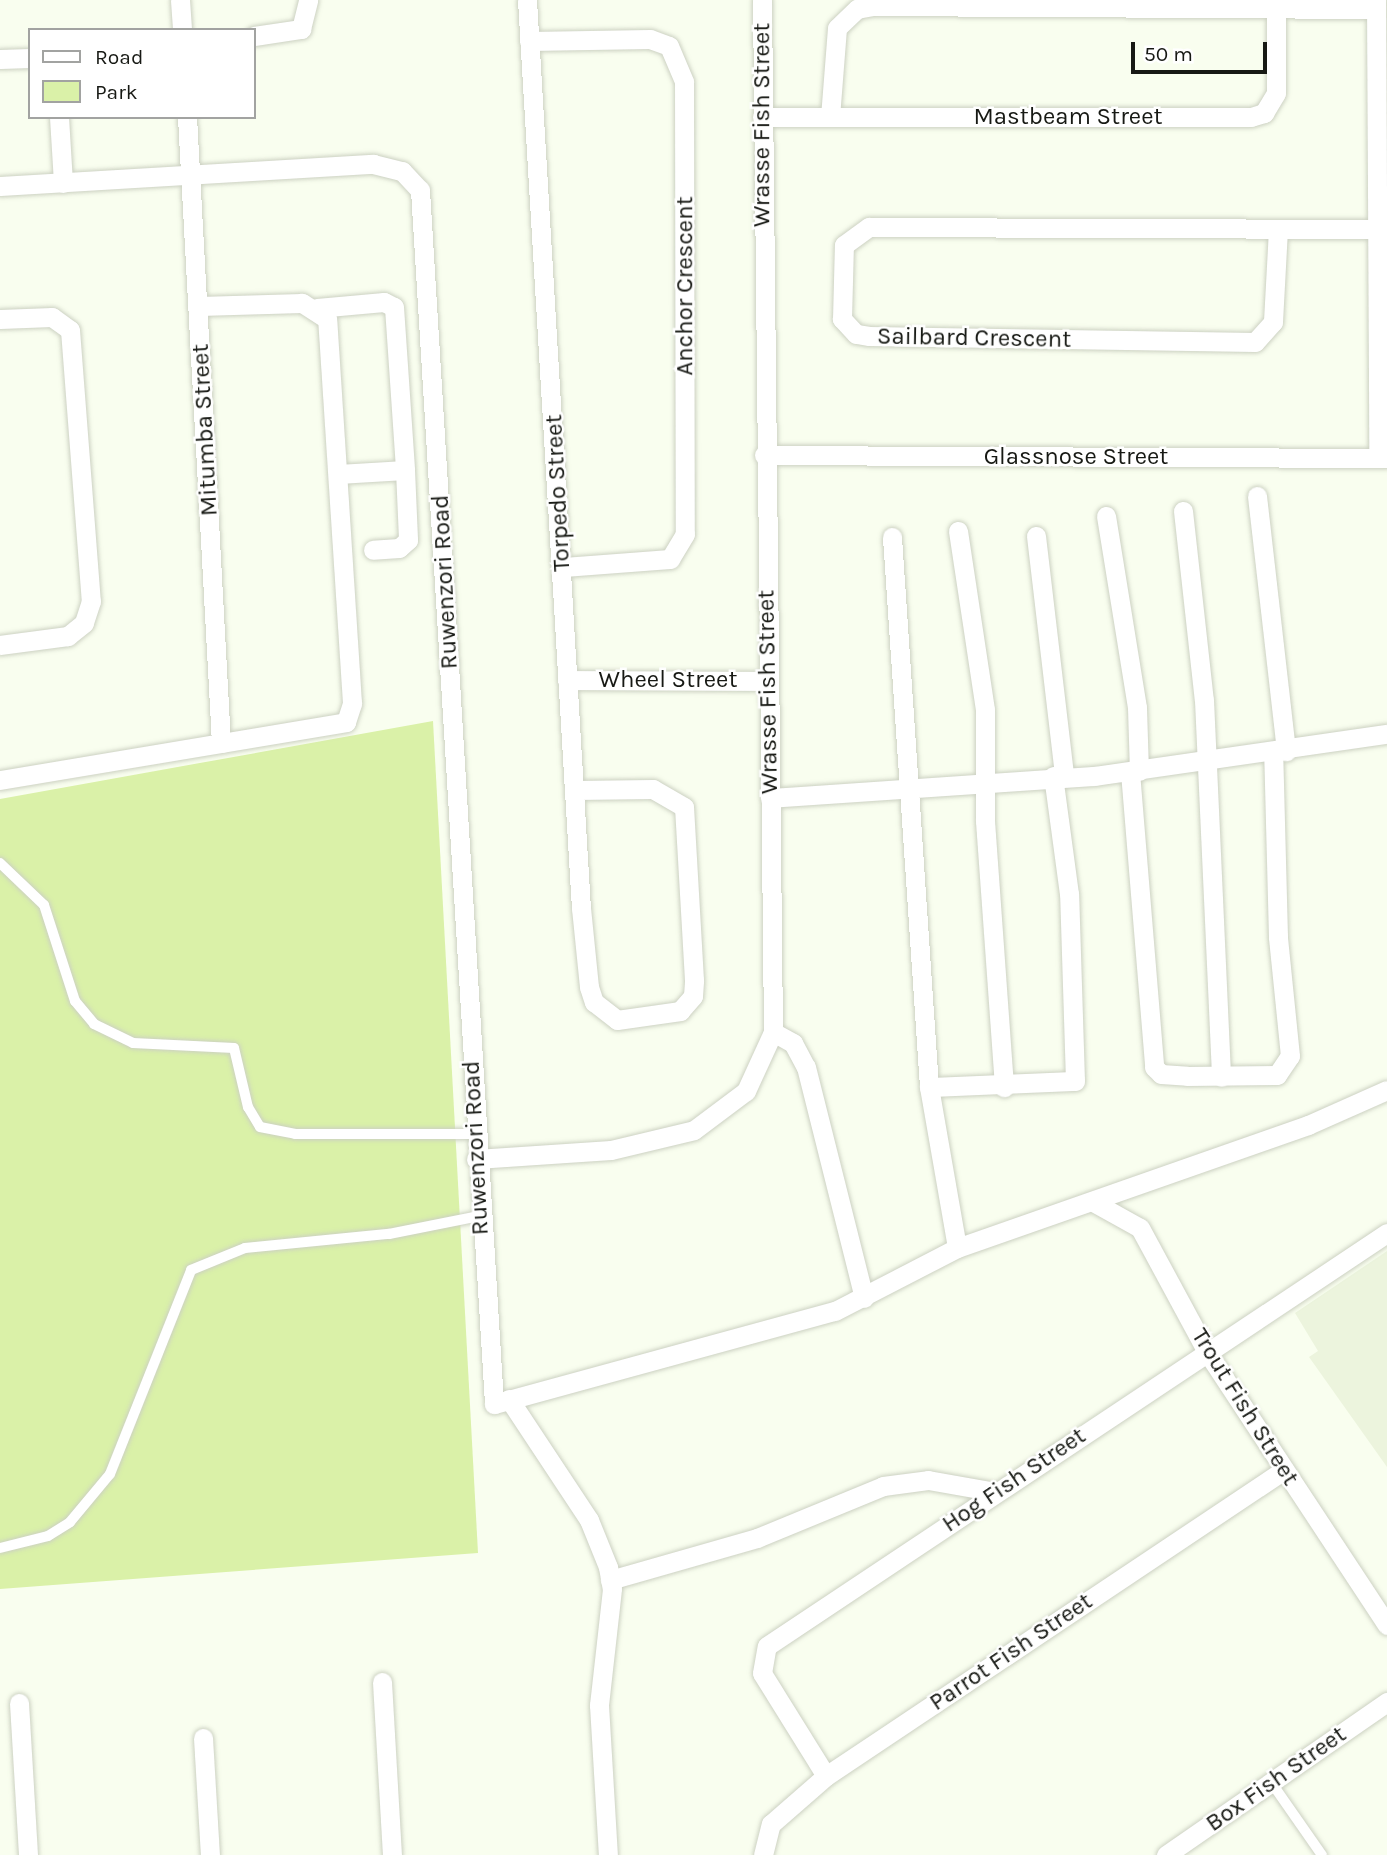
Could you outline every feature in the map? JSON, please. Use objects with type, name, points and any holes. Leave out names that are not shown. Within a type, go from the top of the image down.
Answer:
[{"type":"street","points":[[180,0],[182,28]]},
{"type":"street","points":[[256,36],[301,29],[307,0]]},
{"type":"street","name":"Torpedo Street","points":[[527,0],[563,567],[567,680],[589,987],[594,1002],[617,1020],[663,1016],[689,1005],[694,980],[688,828],[679,799],[666,792],[575,790]]},
{"type":"street","name":"Wrasse Fish Street","points":[[476,1159],[611,1150],[694,1130],[746,1091],[773,1032],[764,455],[762,0]]},
{"type":"street","points":[[830,117],[837,28],[857,9],[1376,4],[1376,229],[1383,458]]},
{"type":"street","name":"Mastbeam Street","points":[[762,117],[1251,117],[1264,113],[1276,93],[1276,7]]},
{"type":"street","name":"Anchor Crescent","points":[[530,41],[650,39],[669,46],[680,60],[684,82],[685,534],[670,559],[563,567]]},
{"type":"street","points":[[0,59],[28,58]]},
{"type":"street","points":[[59,119],[63,183]]},
{"type":"street","name":"Mitumba Street","points":[[187,119],[221,743]]},
{"type":"street","name":"Ruwenzori Road","points":[[0,186],[383,164],[409,176],[423,198],[479,1216],[501,1401]]},
{"type":"street","name":"Sailbard Crescent","points":[[1278,229],[1273,322],[1255,342],[869,336],[856,334],[842,319],[844,245],[869,227],[1376,229]]},
{"type":"street","points":[[199,306],[302,303],[317,308],[384,302],[394,307],[408,540],[399,548],[373,550]]},
{"type":"street","points":[[0,780],[345,722],[352,703],[329,330],[317,308]]},
{"type":"street","points":[[0,319],[52,317],[70,330],[91,601],[84,623],[68,636],[0,645]]},
{"type":"street","name":"Glassnose Street","points":[[764,455],[1383,458]]},
{"type":"street","points":[[338,474],[405,470]]},
{"type":"street","points":[[1106,516],[1137,708],[1135,771],[1150,1054],[1161,1074],[1221,1077],[1277,1075],[1289,1066],[1279,751],[1257,496]]},
{"type":"street","points":[[1184,511],[1206,764],[1221,1077]]},
{"type":"street","points":[[958,531],[985,710],[985,783],[1004,1087]]},
{"type":"street","points":[[929,1087],[1065,1084],[1076,1077],[1069,894],[1036,536]]},
{"type":"street","points":[[892,537],[912,786],[929,1087],[957,1248]]},
{"type":"street","name":"Wheel Street","points":[[567,680],[769,681]]},
{"type":"street","points":[[770,798],[1206,764],[1387,734]]},
{"type":"street","points":[[773,1032],[793,1043],[806,1067],[864,1298]]},
{"type":"street","points":[[608,1855],[599,1705],[610,1580],[589,1520],[501,1401],[864,1298],[957,1248],[1095,1203],[1387,1090]]},
{"type":"street","points":[[1353,1105],[1387,1107]]},
{"type":"street","name":"Trout Fish Street","points":[[1095,1203],[1140,1228],[1207,1352],[1387,1625]]},
{"type":"street","name":"Hog Fish Street","points":[[826,1776],[762,1672],[767,1646],[1387,1233]]},
{"type":"street","name":"Parrot Fish Street","points":[[763,1855],[771,1824],[826,1776],[1284,1470]]},
{"type":"street","points":[[610,1580],[757,1538],[883,1486],[928,1480],[996,1492]]},
{"type":"street","points":[[382,1682],[392,1855]]},
{"type":"street","name":"Box Fish Street","points":[[1179,1851],[1271,1782],[1387,1702]]},
{"type":"street","points":[[19,1703],[28,1855]]},
{"type":"street","points":[[203,1738],[210,1855]]},
{"type":"lane","points":[[0,863],[44,905],[75,1001],[93,1024],[133,1042],[213,1042],[234,1048],[248,1107],[260,1127],[295,1133],[475,1134]]},
{"type":"lane","points":[[0,1548],[48,1536],[70,1522],[110,1474],[182,1284],[204,1262],[245,1248],[389,1234],[479,1216]]},
{"type":"lane","points":[[1271,1782],[1322,1855]]},
{"type":"shaded area","points":[[1387,1251],[1387,1467],[1309,1357],[1318,1351],[1295,1313]]},
{"type":"green space","points":[[433,721],[478,1553],[0,1589],[0,799]]}]
